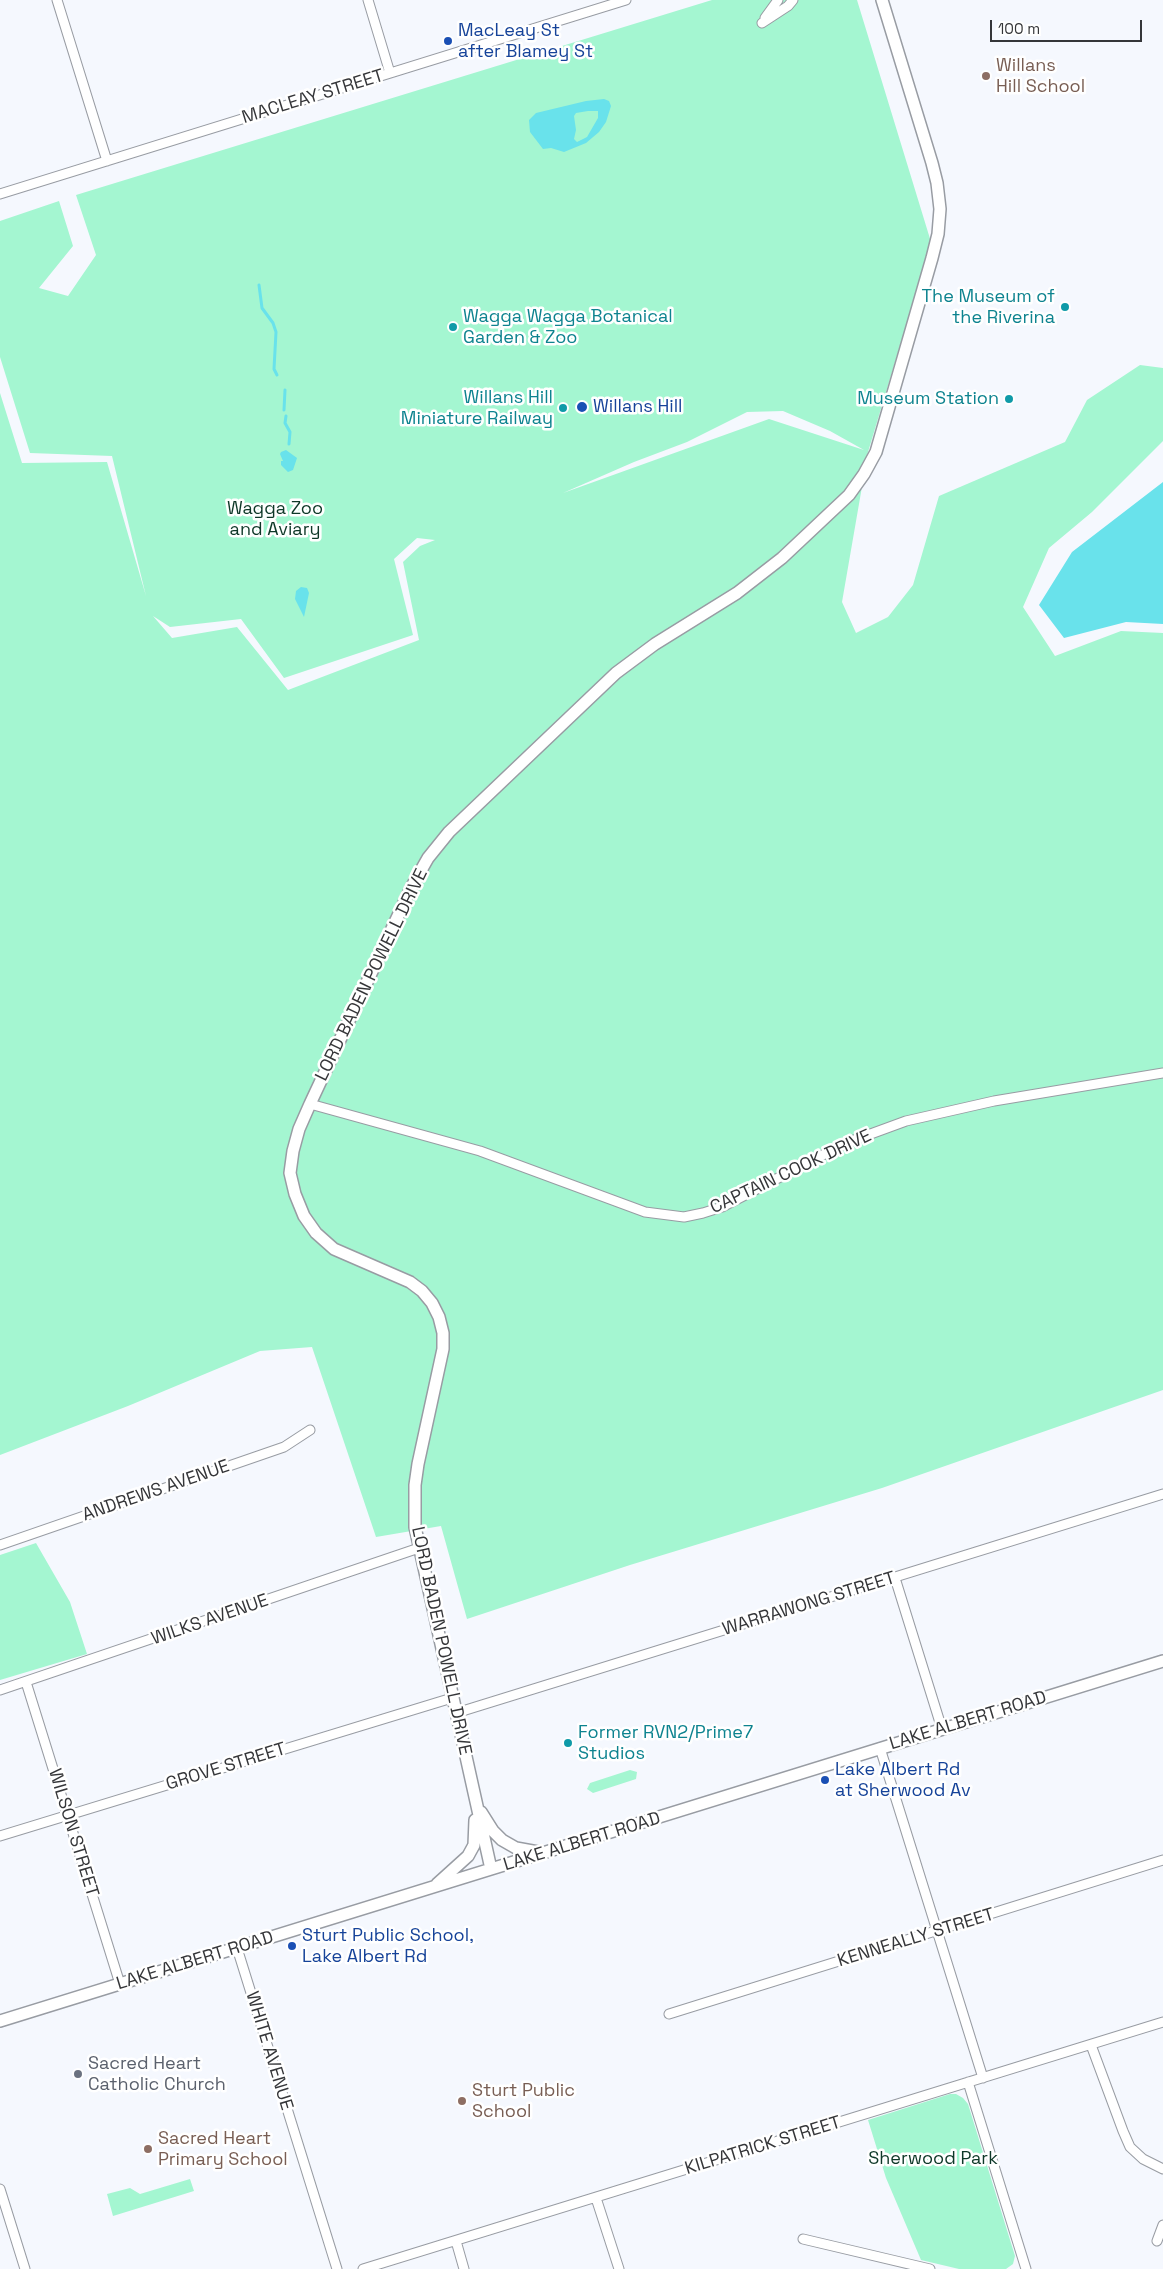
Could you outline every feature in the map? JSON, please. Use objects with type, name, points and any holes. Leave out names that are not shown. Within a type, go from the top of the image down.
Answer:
[{"type":"street","points":[[57,0],[107,161]]},
{"type":"street","points":[[368,0],[390,73]]},
{"type":"street","name":"MACLEAY STREET","points":[[0,194],[626,0]]},
{"type":"street","points":[[778,0],[762,23],[788,6],[793,0]]},
{"type":"street","name":"LORD BADEN POWELL DRIVE","points":[[491,1870],[415,1526],[415,1485],[418,1464],[442,1364],[443,1333],[435,1310],[422,1291],[397,1276],[334,1249],[316,1233],[304,1216],[294,1194],[290,1173],[293,1151],[299,1130],[310,1104],[411,888],[428,858],[449,832],[616,673],[655,644],[737,593],[782,558],[849,495],[864,474],[876,452],[932,258],[938,234],[940,209],[932,163],[882,0]]},
{"type":"street","name":"CAPTAIN COOK DRIVE","points":[[310,1104],[480,1151],[645,1212],[684,1217],[703,1214],[722,1206],[846,1143],[906,1121],[994,1101],[1163,1073]]},
{"type":"street","name":"ANDREWS AVENUE","points":[[0,1545],[284,1447],[310,1430]]},
{"type":"street","name":"WARRAWONG STREET","points":[[456,1713],[1163,1494]]},
{"type":"street","name":"WILKS AVENUE","points":[[0,1690],[419,1548]]},
{"type":"street","points":[[895,1578],[942,1730]]},
{"type":"street","name":"LAKE ALBERT ROAD","points":[[0,2021],[1163,1661]]},
{"type":"street","name":"WILSON STREET","points":[[26,1682],[120,1984]]},
{"type":"street","name":"GROVE STREET","points":[[0,1836],[452,1698]]},
{"type":"street","points":[[880,1748],[983,2078]]},
{"type":"street","points":[[475,1799],[493,1831],[502,1840],[516,1848],[544,1852]]},
{"type":"street","points":[[432,1888],[460,1864],[474,1844],[475,1799]]},
{"type":"street","name":"KENNEALLY STREET","points":[[669,2014],[1163,1860]]},
{"type":"street","name":"WHITE AVENUE","points":[[237,1948],[337,2269]]},
{"type":"street","name":"KILPATRICK STREET","points":[[363,2269],[1163,2022]]},
{"type":"street","points":[[1092,2045],[1122,2131],[1130,2147],[1143,2159],[1163,2169]]},
{"type":"street","points":[[968,2082],[1026,2269]]},
{"type":"street","points":[[0,2189],[25,2269]]},
{"type":"street","points":[[596,2198],[619,2269]]},
{"type":"street","points":[[1157,2241],[1163,2225]]},
{"type":"street","points":[[803,2239],[930,2269]]},
{"type":"street","points":[[456,2241],[464,2269]]},
{"type":"green space","name":"Wagga Zoo and Aviary","points":[[712,0],[857,0],[931,242],[868,452],[842,602],[856,633],[888,617],[913,585],[939,496],[1065,442],[1087,400],[1140,365],[1163,368],[1163,441],[1092,512],[1049,548],[1023,607],[1055,656],[1121,631],[1163,633],[1163,1390],[882,1488],[630,1565],[467,1619],[441,1526],[376,1537],[312,1347],[260,1351],[128,1406],[0,1455],[0,393],[22,463],[107,462],[146,596],[112,456],[30,453],[0,357],[0,221],[59,201],[73,246],[39,288],[68,296],[96,255],[76,195]],"holes":[[[783,411],[830,431],[864,450],[769,419],[563,493],[634,462],[687,442],[747,412]],[[417,538],[435,540],[420,546],[403,562],[419,640],[288,690],[237,627],[172,638],[153,616],[170,627],[241,619],[284,678],[413,635],[394,559]]]},
{"type":"green space","points":[[36,1543],[70,1602],[87,1654],[0,1680],[0,1555]]},
{"type":"green space","points":[[630,1770],[637,1772],[636,1779],[593,1793],[587,1789],[590,1783]]},
{"type":"green space","name":"Sherwood Park","points":[[950,2094],[956,2094],[968,2104],[1015,2256],[1013,2264],[1006,2269],[959,2269],[921,2260],[886,2178],[868,2120]]},
{"type":"green space","points":[[190,2179],[194,2191],[113,2216],[107,2194],[130,2188],[140,2194]]},
{"type":"water","points":[[604,99],[609,101],[611,106],[606,122],[599,132],[586,143],[564,152],[551,148],[543,149],[530,132],[529,120],[536,113],[586,101]],"holes":[[[598,111],[598,118],[587,137],[577,142],[574,139],[576,130],[574,116],[576,113]]]},
{"type":"water","points":[[286,450],[297,458],[293,470],[288,472],[281,465],[281,461],[283,461],[280,454]]},
{"type":"water","points":[[1163,482],[1163,624],[1126,622],[1064,638],[1039,605],[1072,552]]},
{"type":"water","points":[[301,587],[307,588],[309,593],[304,617],[295,599],[296,591]]},
{"type":"waterway","points":[[259,285],[262,308],[273,323],[276,332],[274,369],[277,375]]},
{"type":"waterway","points":[[284,410],[285,390]]},
{"type":"waterway","points":[[286,416],[285,423],[290,432],[289,444]]},
{"type":"place","name":"MacLeay St after Blamey St","points":[[448,41]]},
{"type":"place","name":"Willans Hill School","points":[[986,76]]},
{"type":"place","name":"The Museum of the Riverina","points":[[1065,307]]},
{"type":"place","name":"Wagga Wagga Botanical Garden & Zoo","points":[[453,327]]},
{"type":"place","name":"Museum Station","points":[[1009,399]]},
{"type":"place","name":"Willans Hill","points":[[582,407]]},
{"type":"place","name":"Willans Hill Miniature Railway","points":[[563,408]]},
{"type":"place","name":"Former RVN2/Prime7 Studios","points":[[568,1743]]},
{"type":"place","name":"Lake Albert Rd at Sherwood Av","points":[[825,1780]]},
{"type":"place","name":"Sturt Public School, Lake Albert Rd","points":[[292,1946]]},
{"type":"place","name":"Sacred Heart Catholic Church","points":[[78,2074]]},
{"type":"place","name":"Sturt Public School","points":[[462,2101]]},
{"type":"place","name":"Sacred Heart Primary School","points":[[148,2149]]}]
